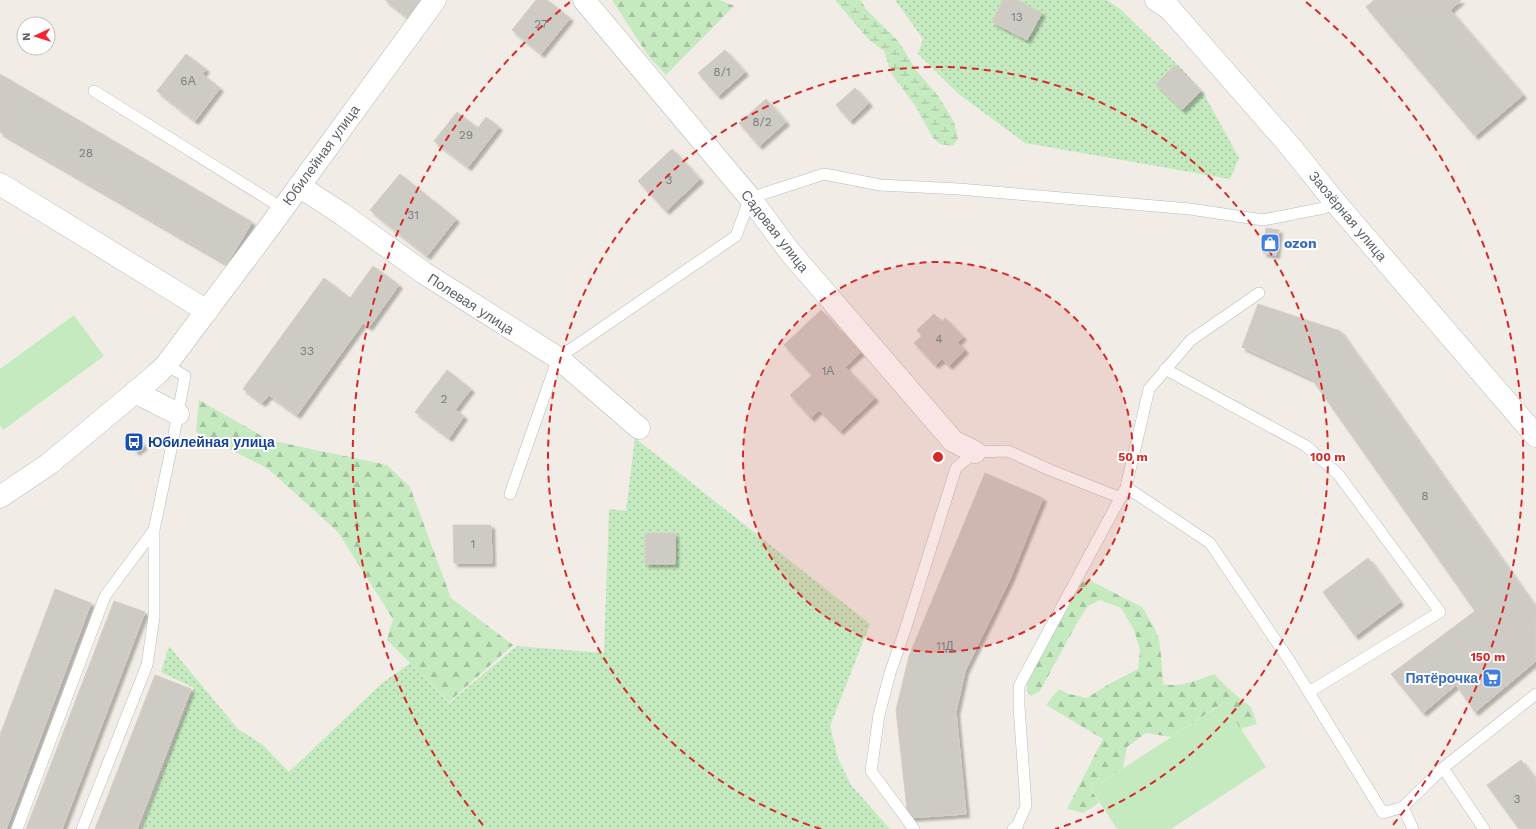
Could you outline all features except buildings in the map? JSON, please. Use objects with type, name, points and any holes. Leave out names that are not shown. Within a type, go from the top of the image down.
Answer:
[{"type":"street","name":"Юбилейная улица","points":[[0,497],[49,464],[166,364],[207,311],[435,0]]},
{"type":"street","name":"Садовая улица","points":[[584,0],[750,198],[790,252],[953,440],[975,452]]},
{"type":"street","name":"Заозёрная улица","points":[[1169,3],[1290,146],[1335,202],[1536,436]]},
{"type":"street","points":[[0,184],[207,311]]},
{"type":"street","name":"Полевая улица","points":[[299,186],[342,214],[424,273],[558,358],[639,428]]},
{"type":"street","points":[[135,392],[178,414]]},
{"type":"lane","points":[[94,91],[282,208]]},
{"type":"lane","points":[[510,494],[558,358],[736,236],[750,198],[824,174],[880,185],[959,189],[1182,208],[1263,220],[1324,208],[1335,202]]},
{"type":"lane","points":[[1013,829],[1017,826],[1026,806],[1019,686],[1126,487],[1149,389],[1191,340],[1259,293]]},
{"type":"lane","points":[[82,829],[147,665],[154,617],[154,530],[185,376],[166,364]]},
{"type":"lane","points":[[1165,369],[1306,446],[1338,474],[1440,612],[1310,692]]},
{"type":"lane","points":[[914,829],[871,771],[879,715],[890,674],[956,468],[975,452],[1008,451],[1050,470],[1121,498]]},
{"type":"lane","points":[[1126,487],[1210,544],[1310,692],[1383,813],[1403,807],[1443,768],[1535,697]]},
{"type":"lane","points":[[17,829],[105,596],[154,530]]},
{"type":"lane","points":[[1443,768],[1484,829]]},
{"type":"lane","points":[[1403,807],[1413,829]]},
{"type":"green space","points":[[612,0],[720,0],[734,6],[666,75],[649,57]]},
{"type":"green space","points":[[835,0],[861,0],[866,9],[899,42],[916,70],[939,97],[954,122],[958,138],[953,146],[940,144],[933,138],[916,107],[891,73],[884,51],[869,40]]},
{"type":"green space","points":[[895,0],[1107,0],[1120,9],[1176,63],[1204,94],[1239,158],[1230,179],[1025,143],[960,95],[918,54],[923,39]]},
{"type":"green space","points":[[74,315],[104,356],[3,430],[0,425],[0,369]]},
{"type":"green space","points":[[199,400],[269,440],[387,465],[410,487],[451,598],[513,645],[449,702],[387,640],[393,619],[338,532],[267,468],[196,432]]},
{"type":"green space","points":[[635,438],[870,624],[830,726],[838,758],[851,785],[890,829],[141,829],[194,688],[161,672],[169,646],[238,729],[263,745],[289,772],[381,684],[410,663],[449,703],[517,646],[604,653],[609,509],[626,511]]},
{"type":"green space","points":[[1087,579],[1142,607],[1154,627],[1159,639],[1163,684],[1182,684],[1214,674],[1231,691],[1251,707],[1257,724],[1241,729],[1223,703],[1171,737],[1146,733],[1127,747],[1123,768],[1091,789],[1099,803],[1083,813],[1067,809],[1103,739],[1046,705],[1059,689],[1069,694],[1087,698],[1109,684],[1138,669],[1140,651],[1134,630],[1121,608],[1100,600],[1087,607],[1040,691],[1031,696],[1027,691],[1027,683],[1078,586]]},
{"type":"green space","points":[[1224,703],[1266,767],[1171,829],[1117,829],[1091,789]]},
{"type":"place","name":"ozon","points":[[1270,243]]},
{"type":"place","name":"Юбилейная улица","points":[[134,442]]},
{"type":"place","name":"Пятёрочка","points":[[1492,678]]}]
